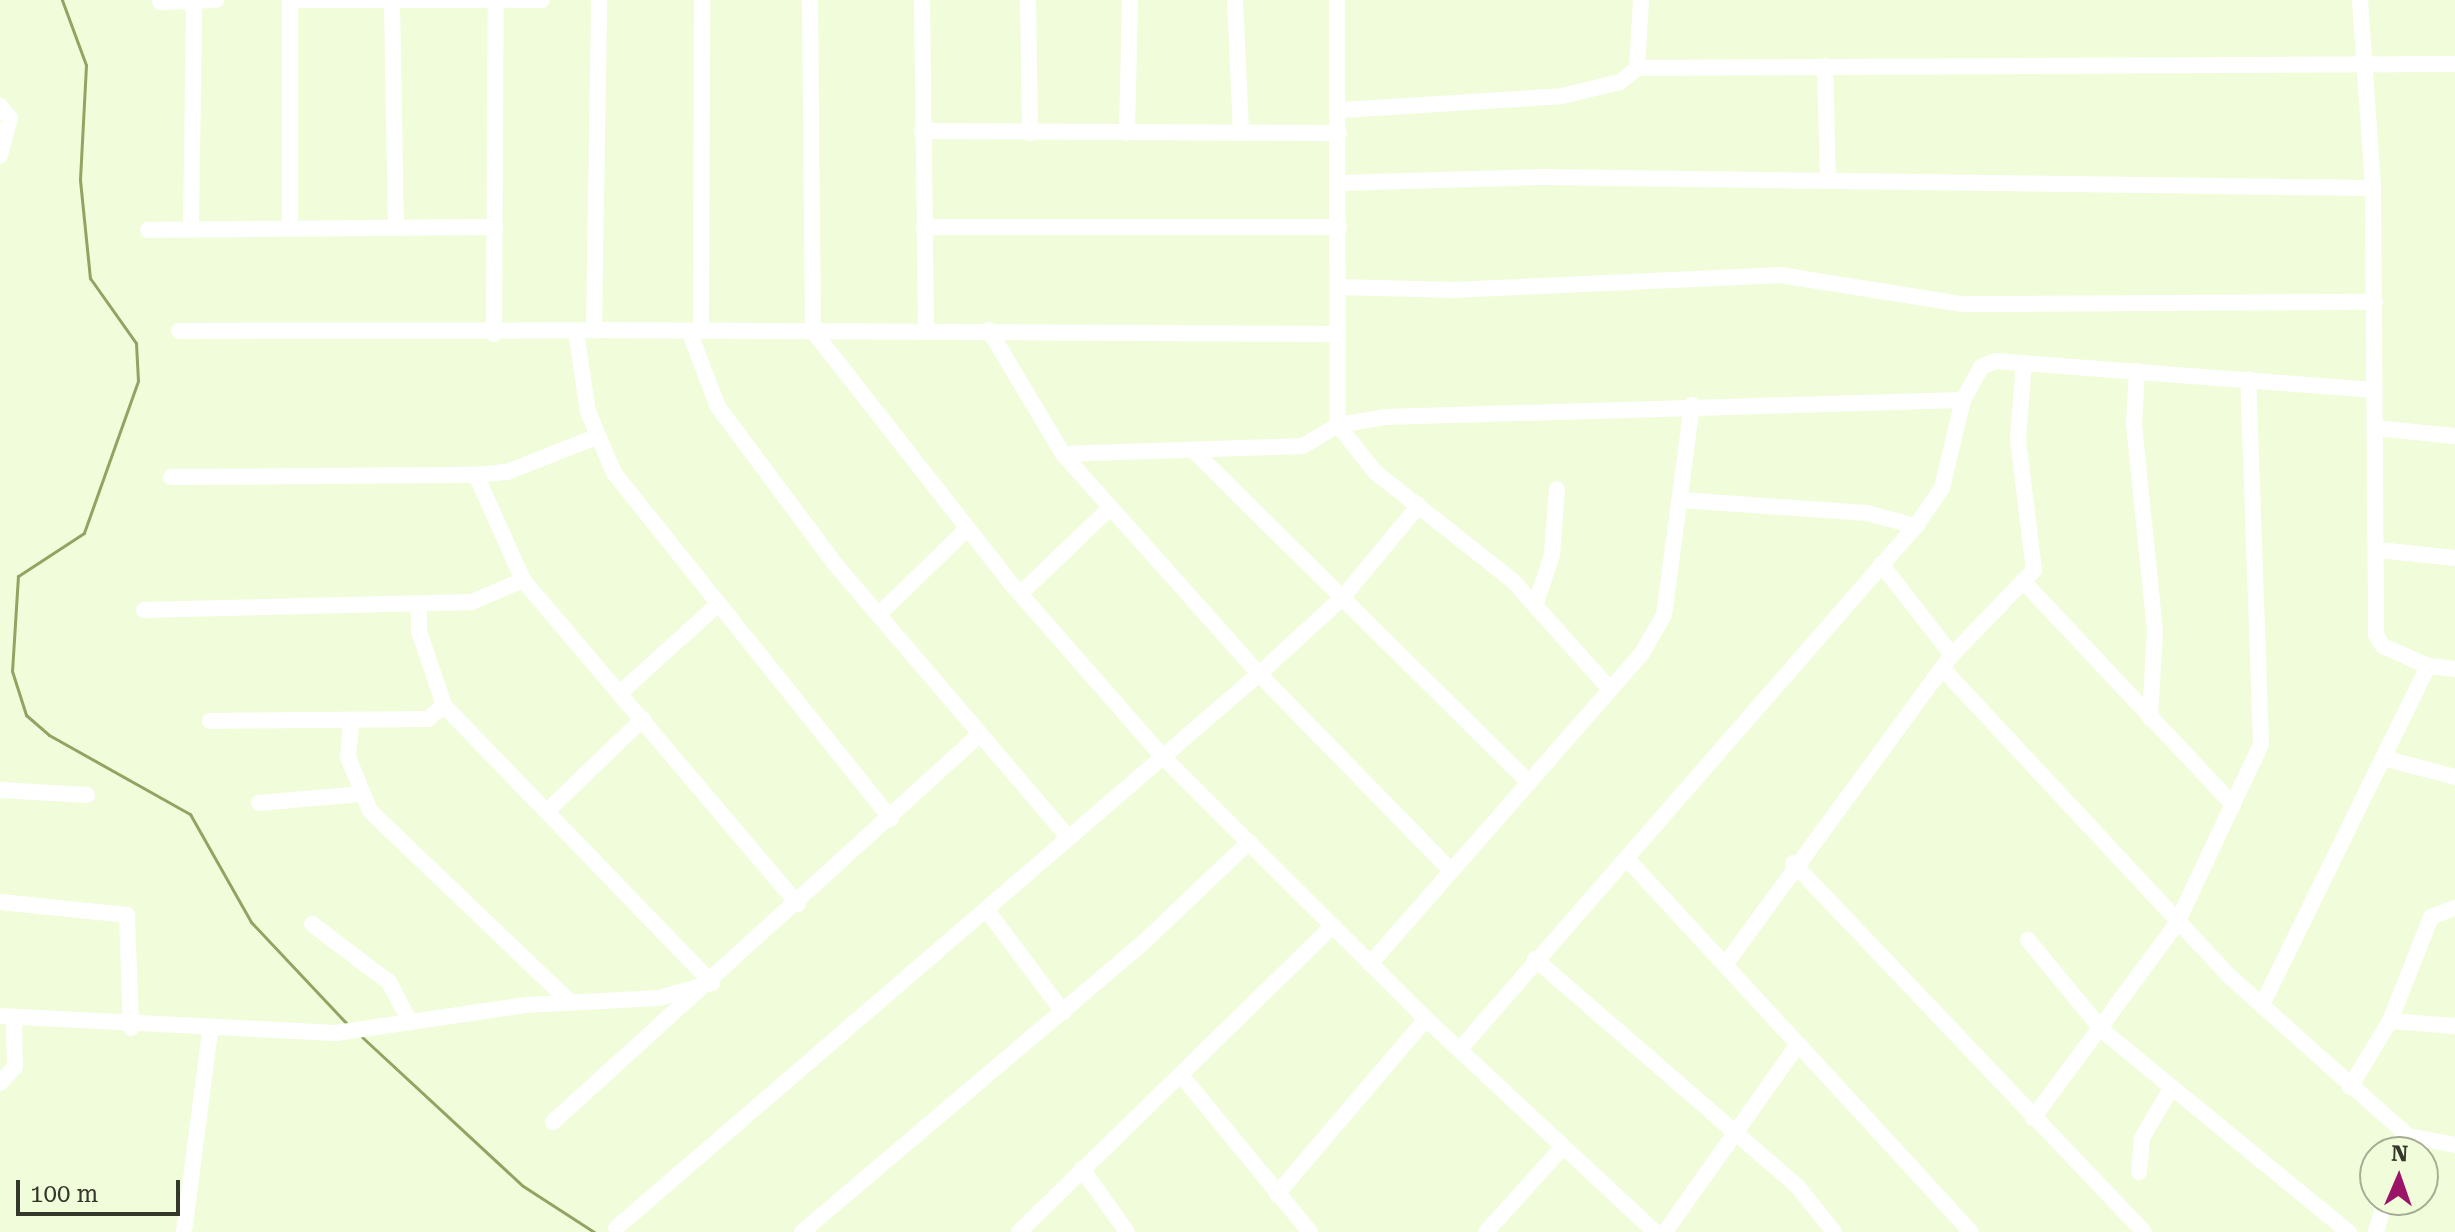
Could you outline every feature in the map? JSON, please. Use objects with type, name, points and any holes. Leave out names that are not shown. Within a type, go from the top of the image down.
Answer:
[{"type":"street","points":[[191,228],[194,0]]},
{"type":"street","points":[[160,2],[216,0]]},
{"type":"street","points":[[290,0],[290,223]]},
{"type":"street","points":[[299,0],[542,0]]},
{"type":"street","points":[[585,0],[599,0],[594,330]]},
{"type":"street","points":[[702,0],[695,330],[718,407],[878,615],[1067,836]]},
{"type":"street","points":[[810,0],[813,331],[966,530],[1162,756],[1426,1019],[1655,1231],[1735,1131],[1798,1044]]},
{"type":"street","points":[[922,0],[926,329]]},
{"type":"street","points":[[1028,0],[1030,133]]},
{"type":"street","points":[[1127,133],[1130,0]]},
{"type":"street","points":[[1235,0],[1241,132]]},
{"type":"street","points":[[1337,0],[1342,110],[1339,133],[1338,425],[1355,454],[1535,606],[1609,688]]},
{"type":"street","points":[[1637,68],[1641,0]]},
{"type":"street","points":[[2360,0],[2367,62],[2373,188],[2373,390],[2379,550],[2376,635],[2383,646],[2428,666],[2455,669]]},
{"type":"street","points":[[392,2],[396,226]]},
{"type":"street","points":[[494,334],[496,2]]},
{"type":"street","points":[[1342,110],[1592,92],[1637,68],[2367,62],[2455,64]]},
{"type":"street","points":[[1825,66],[1828,179]]},
{"type":"street","points":[[0,106],[10,118],[0,156]]},
{"type":"street","points":[[922,131],[1339,133]]},
{"type":"street","points":[[1339,183],[1828,179],[2373,188]]},
{"type":"street","points":[[148,230],[290,223],[495,227]]},
{"type":"street","points":[[924,227],[1339,227]]},
{"type":"street","points":[[1339,287],[1453,290],[1779,275],[1963,304],[2375,302]]},
{"type":"street","points":[[179,331],[494,334],[594,330],[926,329],[1337,334]]},
{"type":"street","points":[[989,330],[1063,454],[1108,510],[1259,674],[1448,868]]},
{"type":"street","points":[[576,331],[596,437],[645,520],[891,819]]},
{"type":"street","points":[[1460,1049],[1535,959],[1628,860],[1916,526],[1955,454],[1963,400],[1981,367],[2024,363],[2373,390]]},
{"type":"street","points":[[1727,962],[1793,863],[1947,661],[2023,581],[2037,555],[2018,439],[2024,363]]},
{"type":"street","points":[[2137,371],[2134,424],[2155,631],[2150,718]]},
{"type":"street","points":[[2033,1118],[2103,1031],[2176,925],[2261,744],[2248,379]]},
{"type":"street","points":[[1063,454],[1197,454],[1303,446],[1338,425],[1386,417],[1692,405],[1963,400]]},
{"type":"street","points":[[1370,964],[1448,868],[1529,782],[1609,688],[1664,615],[1692,405]]},
{"type":"street","points":[[2375,428],[2455,436]]},
{"type":"street","points":[[171,477],[476,475],[507,472],[596,437]]},
{"type":"street","points":[[1197,454],[1529,782]]},
{"type":"street","points":[[476,475],[523,580],[798,904]]},
{"type":"street","points":[[1535,606],[1552,555],[1557,489]]},
{"type":"street","points":[[1681,500],[1867,513],[1916,526]]},
{"type":"street","points":[[616,1228],[1067,836],[1259,674],[1343,597],[1419,505]]},
{"type":"street","points":[[1020,594],[1108,510]]},
{"type":"street","points":[[878,615],[966,530]]},
{"type":"street","points":[[2379,550],[2455,558]]},
{"type":"street","points":[[1881,564],[1947,661],[2176,925],[2399,1136]]},
{"type":"street","points":[[144,610],[291,601],[419,606],[472,602],[523,580]]},
{"type":"street","points":[[2023,581],[2233,805]]},
{"type":"street","points":[[419,606],[419,631],[444,705],[712,983]]},
{"type":"street","points":[[621,692],[715,607]]},
{"type":"street","points":[[2262,1005],[2387,759],[2428,666]]},
{"type":"street","points":[[210,721],[351,724],[428,719],[444,705]]},
{"type":"street","points":[[547,811],[643,719]]},
{"type":"street","points":[[351,724],[347,748],[359,794],[570,1002]]},
{"type":"street","points":[[553,1122],[712,983],[980,734]]},
{"type":"street","points":[[2387,759],[2455,777]]},
{"type":"street","points":[[0,790],[87,795]]},
{"type":"street","points":[[259,803],[359,794]]},
{"type":"street","points":[[802,1232],[1063,1012],[1249,842]]},
{"type":"street","points":[[1628,860],[1727,962],[1971,1232]]},
{"type":"street","points":[[1793,863],[2144,1232]]},
{"type":"street","points":[[0,902],[127,915],[131,1028]]},
{"type":"street","points":[[2350,1087],[2390,1021],[2431,917],[2455,908]]},
{"type":"street","points":[[986,909],[1063,1012]]},
{"type":"street","points":[[312,924],[389,982],[410,1022]]},
{"type":"street","points":[[1019,1232],[1063,1196],[1082,1169],[1332,927]]},
{"type":"street","points":[[2028,940],[2103,1031],[2170,1090],[2349,1232]]},
{"type":"street","points":[[1535,959],[1798,1187],[1834,1232]]},
{"type":"street","points":[[0,1083],[15,1067],[7,1017],[210,1032],[336,1033],[570,1002],[659,998],[712,983]]},
{"type":"street","points":[[1277,1194],[1426,1019]]},
{"type":"street","points":[[2390,1021],[2455,1026]]},
{"type":"street","points":[[188,1231],[210,1032]]},
{"type":"street","points":[[1181,1075],[1310,1232]]},
{"type":"street","points":[[2139,1172],[2142,1138],[2170,1090]]},
{"type":"street","points":[[1486,1232],[1562,1148]]},
{"type":"street","points":[[1082,1169],[1127,1232]]},
{"type":"waterway","points":[[62,0],[86,65],[80,180],[90,278],[136,343],[138,381],[84,533],[18,576],[12,671],[26,715],[49,735],[190,814],[251,922],[347,1024]]},
{"type":"waterway","points":[[362,1037],[523,1186],[594,1232]]}]
